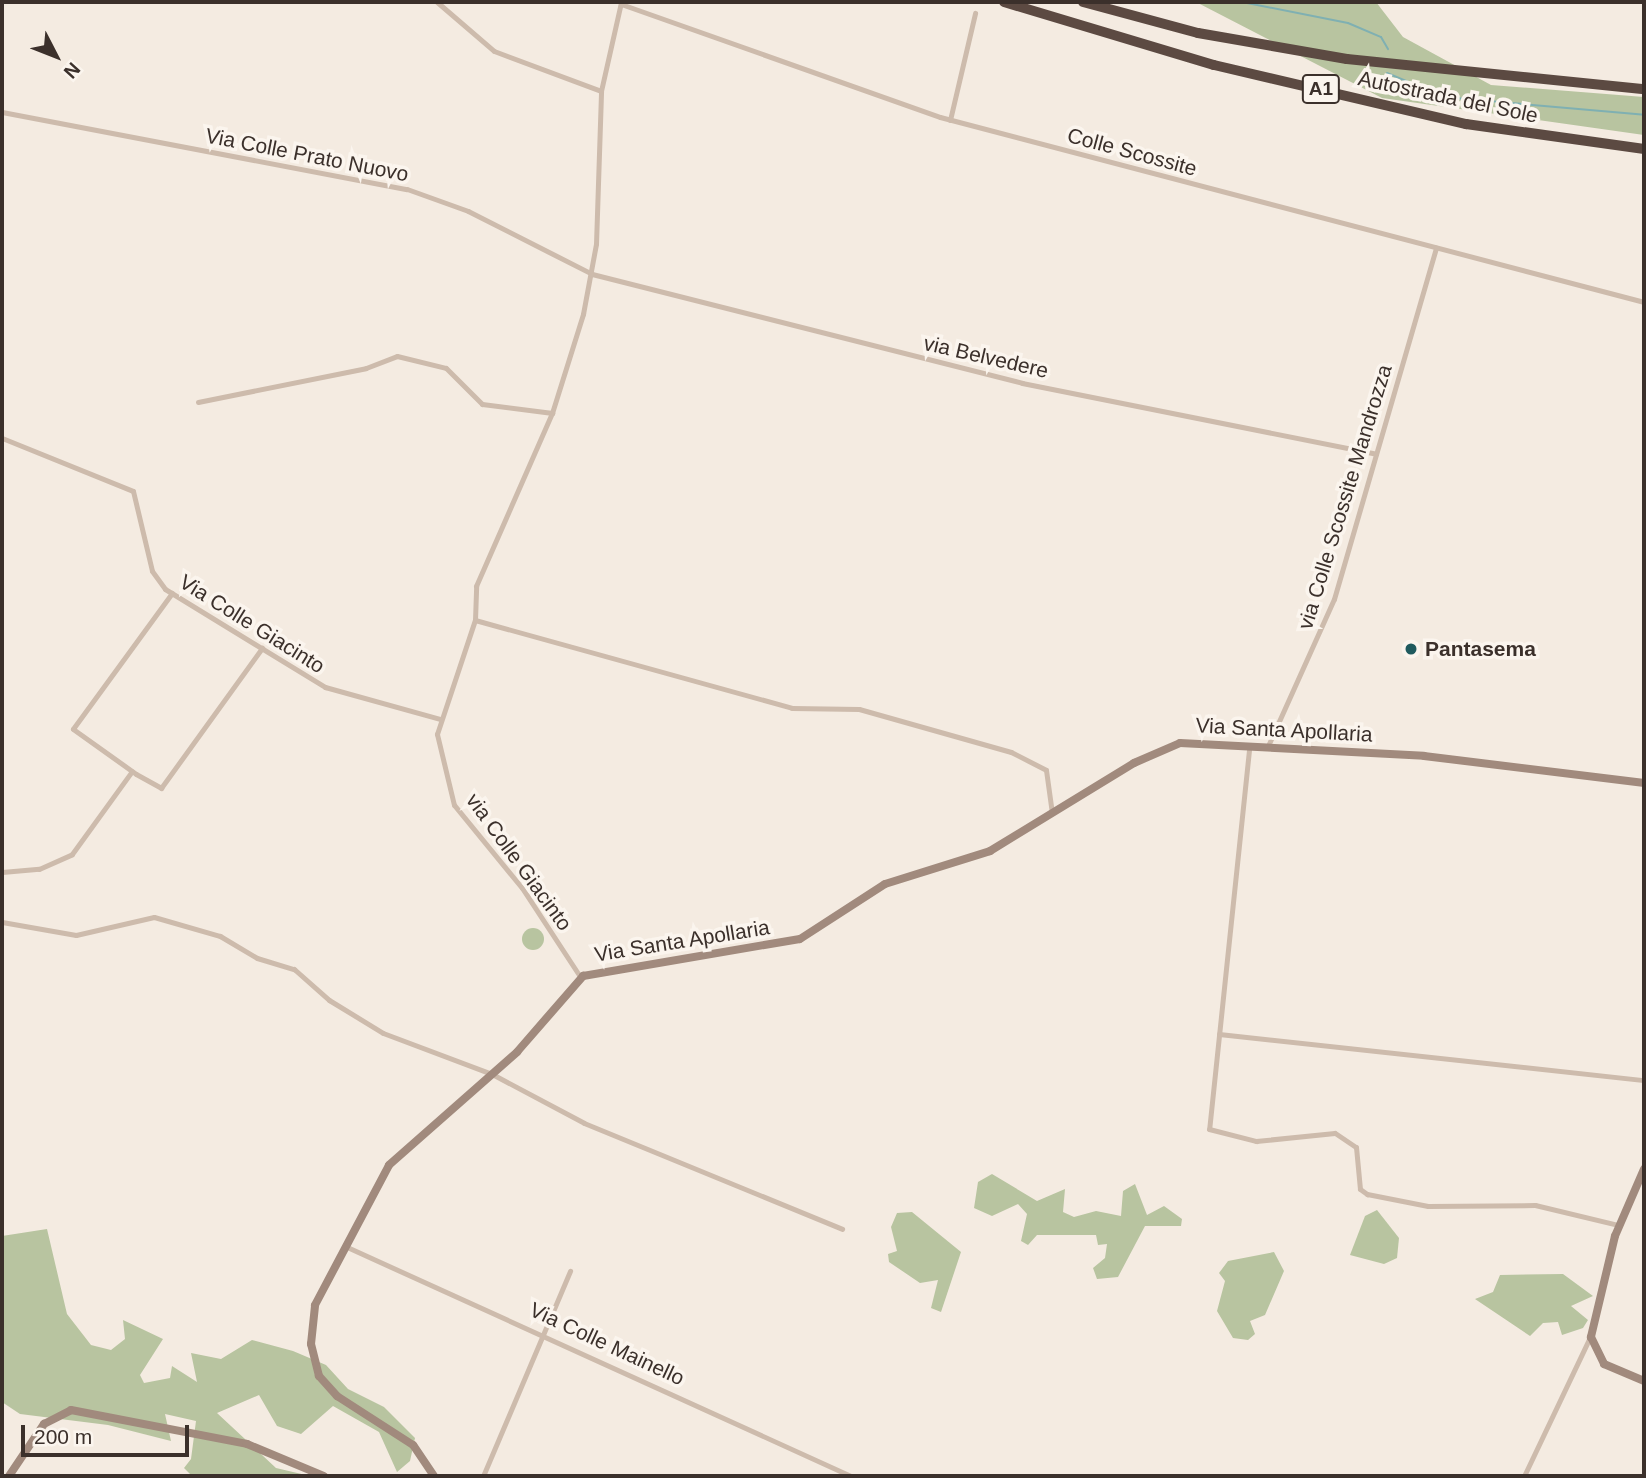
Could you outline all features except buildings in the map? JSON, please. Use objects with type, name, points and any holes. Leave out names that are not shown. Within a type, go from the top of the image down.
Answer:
[{"type":"highway","name":"Autostrada del Sole","points":[[1004,2],[1214,65],[1466,124],[1644,149]]},
{"type":"highway","name":"Autostrada del Sole","points":[[1083,2],[1198,33],[1347,58],[1644,89]]},
{"type":"street","points":[[437,2],[494,51],[601,91]]},
{"type":"street","name":"via Colle Giacinto","points":[[581,978],[522,888],[454,805],[437,744],[440,719],[475,620],[476,586],[552,413],[592,274],[601,91],[621,3]]},
{"type":"street","name":"Colle Scossite","points":[[621,3],[950,120],[1644,302]]},
{"type":"street","points":[[950,120],[975,13]]},
{"type":"street","name":"Via Colle Prato Nuovo","points":[[2,112],[424,194],[592,274]]},
{"type":"street","name":"via Colle Scossite Mandrozza","points":[[1266,751],[1334,599],[1436,247]]},
{"type":"street","name":"via Belvedere","points":[[592,274],[1022,383],[1376,454]]},
{"type":"street","points":[[198,402],[366,368],[397,356],[446,368],[482,404],[552,413]]},
{"type":"street","name":"Via Colle Giacinto","points":[[2,438],[133,491],[154,576],[172,593],[325,687],[440,719]]},
{"type":"street","points":[[172,593],[73,729],[132,771],[161,788],[262,648]]},
{"type":"street","points":[[475,620],[792,708],[859,709],[1012,752],[1046,770],[1052,813]]},
{"type":"street","name":"Via Santa Apollaria","points":[[434,1476],[413,1445],[337,1396],[316,1371],[315,1305],[389,1165],[492,1074],[581,978],[800,939],[885,884],[976,857],[1165,747],[1192,742],[1266,751],[1424,755],[1644,783]]},
{"type":"street","points":[[1249,750],[1208,1124],[1215,1133],[1262,1141],[1328,1131],[1356,1147],[1360,1189],[1367,1194],[1428,1206],[1531,1205],[1618,1225]]},
{"type":"street","points":[[2,872],[39,869],[72,854],[132,771]]},
{"type":"street","points":[[2,922],[76,935],[141,917],[192,927],[294,969],[329,1000],[383,1033],[492,1074],[584,1123],[842,1229]]},
{"type":"street","points":[[1219,1034],[1644,1080]]},
{"type":"street","points":[[1524,1476],[1591,1335],[1618,1225],[1644,1170]]},
{"type":"street","name":"Via Colle Mainello","points":[[347,1247],[543,1331],[851,1476]]},
{"type":"street","points":[[483,1476],[570,1271]]},
{"type":"street","points":[[1591,1335],[1604,1364],[1644,1381]]},
{"type":"street","points":[[9,1476],[44,1424],[71,1410],[247,1444],[324,1476]]},
{"type":"green space","points":[[1196,2],[1376,2],[1403,37],[1491,85],[1644,97],[1644,135],[1382,98]]},
{"type":"green space","points":[[529,928],[537,928],[544,935],[544,943],[537,950],[529,950],[522,943],[522,935]]},
{"type":"green space","points":[[992,1174],[1037,1201],[1065,1189],[1063,1212],[1074,1217],[1096,1211],[1121,1216],[1123,1191],[1135,1184],[1147,1215],[1164,1206],[1182,1219],[1181,1226],[1145,1226],[1118,1277],[1097,1279],[1093,1268],[1105,1258],[1107,1244],[1098,1245],[1096,1235],[1037,1235],[1028,1245],[1021,1241],[1027,1214],[1018,1204],[992,1216],[974,1208],[978,1182]]},
{"type":"green space","points":[[1377,1210],[1399,1238],[1397,1258],[1384,1264],[1350,1255],[1365,1216]]},
{"type":"green space","points":[[912,1212],[961,1252],[941,1312],[931,1308],[938,1280],[920,1283],[889,1262],[888,1254],[897,1251],[891,1227],[897,1213]]},
{"type":"green space","points":[[47,1229],[67,1314],[91,1345],[111,1350],[125,1339],[123,1320],[163,1339],[140,1375],[144,1383],[170,1378],[172,1366],[197,1382],[191,1353],[221,1359],[252,1340],[293,1351],[326,1365],[348,1389],[384,1407],[415,1438],[410,1461],[397,1472],[379,1432],[333,1406],[301,1434],[277,1426],[259,1395],[217,1413],[276,1468],[310,1476],[192,1476],[184,1468],[191,1459],[196,1421],[165,1414],[171,1441],[108,1425],[20,1414],[2,1402],[2,1236]]},
{"type":"green space","points":[[1274,1252],[1284,1271],[1265,1315],[1250,1321],[1255,1334],[1248,1340],[1233,1338],[1217,1311],[1225,1281],[1219,1273],[1228,1261]]},
{"type":"green space","points":[[1563,1274],[1593,1296],[1571,1306],[1588,1320],[1583,1328],[1562,1335],[1558,1322],[1543,1323],[1530,1336],[1475,1299],[1493,1292],[1500,1275]]},
{"type":"waterway","points":[[1242,2],[1348,23],[1381,37],[1388,49]]},
{"type":"waterway","points":[[1387,73],[1444,97],[1644,115]]},
{"type":"place","name":"Pantasema","points":[[1411,649]]}]
